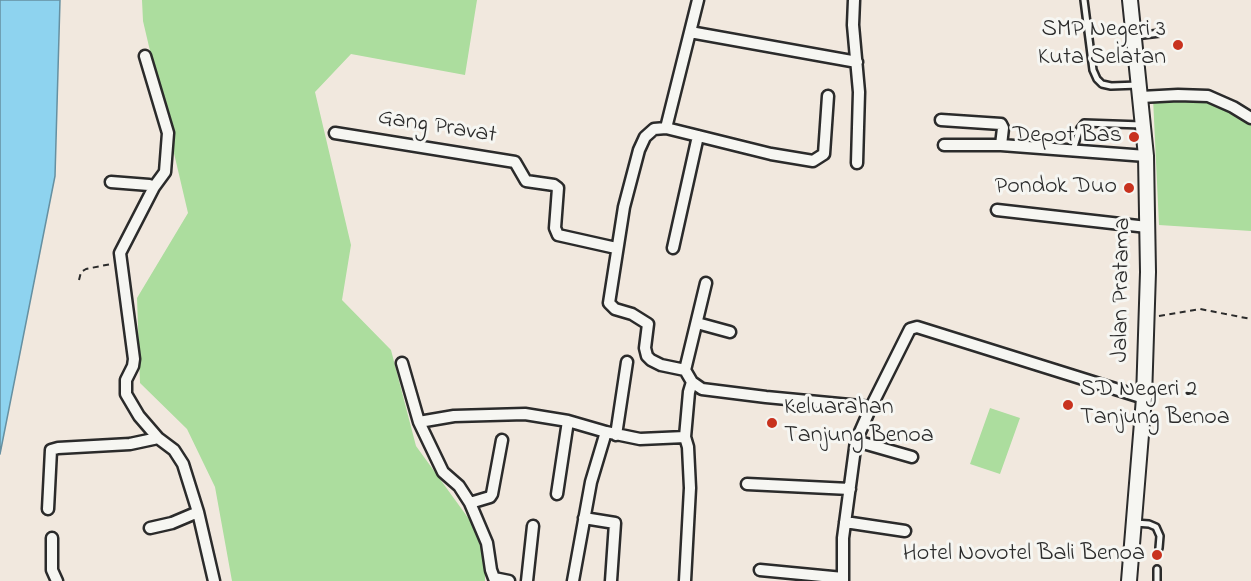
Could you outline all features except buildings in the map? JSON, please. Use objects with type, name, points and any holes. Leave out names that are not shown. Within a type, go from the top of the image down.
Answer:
[{"type":"street","points":[[666,128],[698,0]]},
{"type":"street","points":[[854,0],[853,24],[859,92],[857,163]]},
{"type":"street","name":"Jalan Pratama","points":[[1130,0],[1146,156],[1148,272],[1144,398],[1130,581]]},
{"type":"street","points":[[690,32],[857,62]]},
{"type":"street","points":[[145,56],[168,133],[165,172],[154,187],[120,250],[134,359],[126,380],[126,394],[140,416],[158,438],[174,450],[183,464],[198,512],[214,581]]},
{"type":"street","points":[[1141,91],[1208,96],[1251,118]]},
{"type":"street","points":[[685,370],[661,365],[651,360],[645,348],[648,324],[632,314],[615,309],[609,303],[624,207],[639,150],[650,132],[654,129],[666,128],[771,154],[813,161],[824,154],[828,96]]},
{"type":"street","points":[[941,120],[1001,124],[1003,128],[1001,145]]},
{"type":"street","name":"Gang Pravat","points":[[334,133],[515,162],[526,181],[554,185],[558,188],[555,228],[558,235],[616,248]]},
{"type":"street","points":[[673,248],[698,136]]},
{"type":"street","points":[[944,145],[1001,145],[1146,156]]},
{"type":"street","points":[[111,182],[154,187]]},
{"type":"street","points":[[997,210],[1147,227]]},
{"type":"street","points":[[706,283],[685,370],[692,382],[702,389],[766,398],[871,407]]},
{"type":"street","points":[[697,323],[730,332]]},
{"type":"street","points":[[760,570],[843,580],[843,538],[856,441],[910,329],[914,327],[1144,398]]},
{"type":"street","points":[[573,581],[591,482],[611,434],[627,362]]},
{"type":"street","points":[[402,363],[419,422],[443,472],[459,486],[470,503],[487,543],[494,578],[509,581]]},
{"type":"street","points":[[685,581],[690,489],[688,447],[685,437],[692,382]]},
{"type":"street","points":[[419,422],[454,416],[525,414],[568,421],[611,434],[640,439],[685,437]]},
{"type":"street","points":[[557,494],[568,421]]},
{"type":"street","points":[[48,509],[51,450],[130,444],[158,438]]},
{"type":"street","points":[[470,503],[490,497],[492,494],[502,440]]},
{"type":"street","points":[[856,441],[912,457]]},
{"type":"street","points":[[747,484],[850,489]]},
{"type":"street","points":[[150,528],[172,523],[198,512]]},
{"type":"street","points":[[584,518],[615,523],[611,581]]},
{"type":"street","points":[[845,522],[905,531]]},
{"type":"street","points":[[527,581],[533,526]]},
{"type":"street","points":[[52,538],[52,570],[57,581]]},
{"type":"lane","points":[[1084,0],[1097,79],[1102,84],[1111,87],[1141,91]]},
{"type":"lane","points":[[1135,36],[1160,33]]},
{"type":"lane","points":[[1072,151],[1084,123],[1143,125]]},
{"type":"lane","points":[[1134,523],[1156,527],[1160,536],[1159,548]]},
{"type":"lane","points":[[1157,569],[1157,581]]},
{"type":"path","points":[[79,280],[81,272],[86,269],[120,262]]},
{"type":"path","points":[[1147,318],[1200,309],[1251,319]]},
{"type":"green space","points":[[142,0],[477,0],[465,75],[351,54],[315,92],[351,245],[342,300],[391,350],[416,446],[474,526],[485,562],[485,581],[232,581],[215,487],[187,429],[140,383],[137,298],[188,213],[143,21]]},
{"type":"green space","points":[[1205,96],[1251,121],[1251,231],[1159,225],[1153,98]]},
{"type":"green space","points":[[990,408],[1020,418],[1000,474],[970,464]]},
{"type":"water","points":[[0,0],[60,0],[55,176],[0,454]]},
{"type":"place","name":"SMP Negeri 3 Kuta Selatan","points":[[1178,45]]},
{"type":"place","name":"Depot Bas","points":[[1134,137]]},
{"type":"place","name":"Pondok Duo","points":[[1129,188]]},
{"type":"place","name":"SD Negeri 2 Tanjung Benoa","points":[[1068,405]]},
{"type":"place","name":"Keluarahan Tanjung Benoa","points":[[772,423]]},
{"type":"place","name":"Hotel Novotel Bali Benoa","points":[[1157,555]]}]
